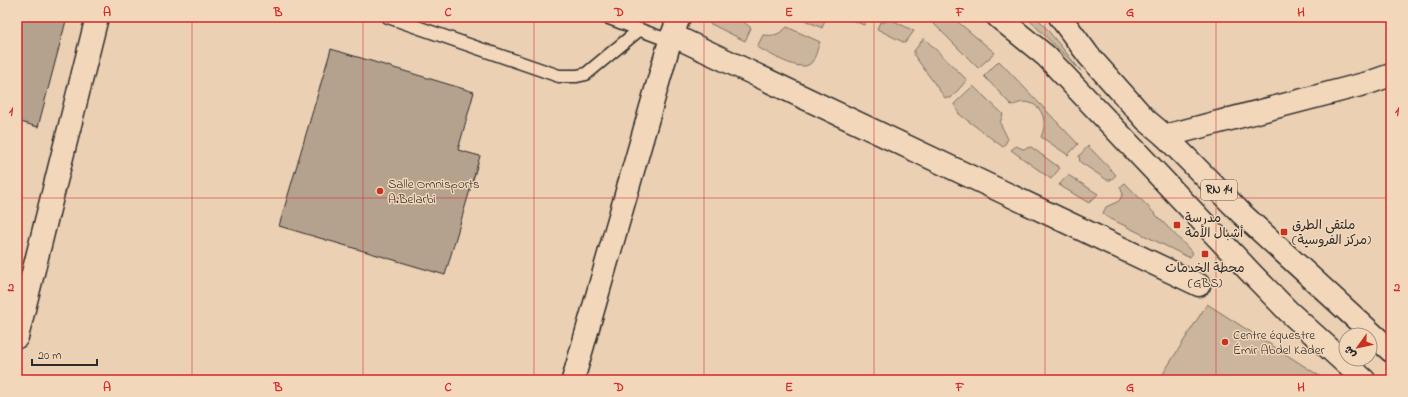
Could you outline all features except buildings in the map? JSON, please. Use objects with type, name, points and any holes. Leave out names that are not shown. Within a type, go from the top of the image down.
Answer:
[{"type":"main road","points":[[17,337],[97,17]]},
{"type":"main road","name":"RN 14","points":[[998,17],[1046,56],[1252,274],[1288,310],[1364,380]]},
{"type":"main road","name":"RN 14","points":[[1060,17],[1089,56],[1146,120],[1165,136],[1242,214],[1391,351]]},
{"type":"main road","points":[[573,380],[674,31],[1199,285]]},
{"type":"main road","points":[[1165,136],[1368,83],[1391,75]]},
{"type":"main road","points":[[1368,83],[1391,89]]},
{"type":"lane","points":[[388,17],[559,76],[566,77],[586,74],[639,30]]},
{"type":"lane","points":[[606,17],[639,30],[674,31]]},
{"type":"shaded area","points":[[697,17],[743,17],[744,22],[751,28],[745,41]]},
{"type":"shaded area","points":[[798,17],[826,17],[822,28]]},
{"type":"shaded area","points":[[845,17],[868,17],[864,25]]},
{"type":"shaded area","points":[[938,17],[952,17],[995,53],[978,68],[933,23]]},
{"type":"shaded area","points":[[1026,17],[1037,17],[1081,71]]},
{"type":"shaded area","points":[[890,19],[914,31],[905,43],[877,29],[880,22],[885,22]]},
{"type":"shaded area","points":[[787,27],[820,42],[814,58],[811,63],[806,66],[800,66],[777,58],[757,47],[763,35],[776,34]]},
{"type":"shaded area","points":[[924,38],[967,80],[951,98],[945,98],[914,55],[914,51]]},
{"type":"shaded area","points":[[999,61],[1078,144],[1068,155],[1041,137],[1044,129],[1044,121],[1039,109],[1028,102],[1012,106],[984,76]]},
{"type":"shaded area","points":[[973,86],[1003,114],[1000,123],[1008,139],[1003,147],[959,114],[954,104]]},
{"type":"shaded area","points":[[1016,146],[1023,149],[1031,147],[1060,168],[1051,179],[1011,150]]},
{"type":"shaded area","points":[[1088,146],[1116,175],[1111,180],[1107,180],[1080,162],[1079,156]]},
{"type":"shaded area","points":[[1068,175],[1098,194],[1089,203],[1059,185]]},
{"type":"shaded area","points":[[1125,183],[1193,253],[1190,257],[1105,216],[1103,213],[1106,207],[1119,201],[1123,194],[1120,187]]},
{"type":"shaded area","name":"Centre équestre Émir Abdel Kader","points":[[1207,304],[1326,380],[1159,380]]},
{"type":"place","name":"Salle Omnisports A.Belarbi","points":[[380,191]]},
{"type":"place","name":"مدرسة أشبال الأمة","points":[[1177,225]]},
{"type":"place","name":"ملتقى الطرق (مركز الفروسية)","points":[[1284,232]]},
{"type":"place","name":"محطة الخدمات (GBS)","points":[[1205,254]]},
{"type":"place","name":"Centre équestre Émir Abdel Kader","points":[[1225,342]]}]
